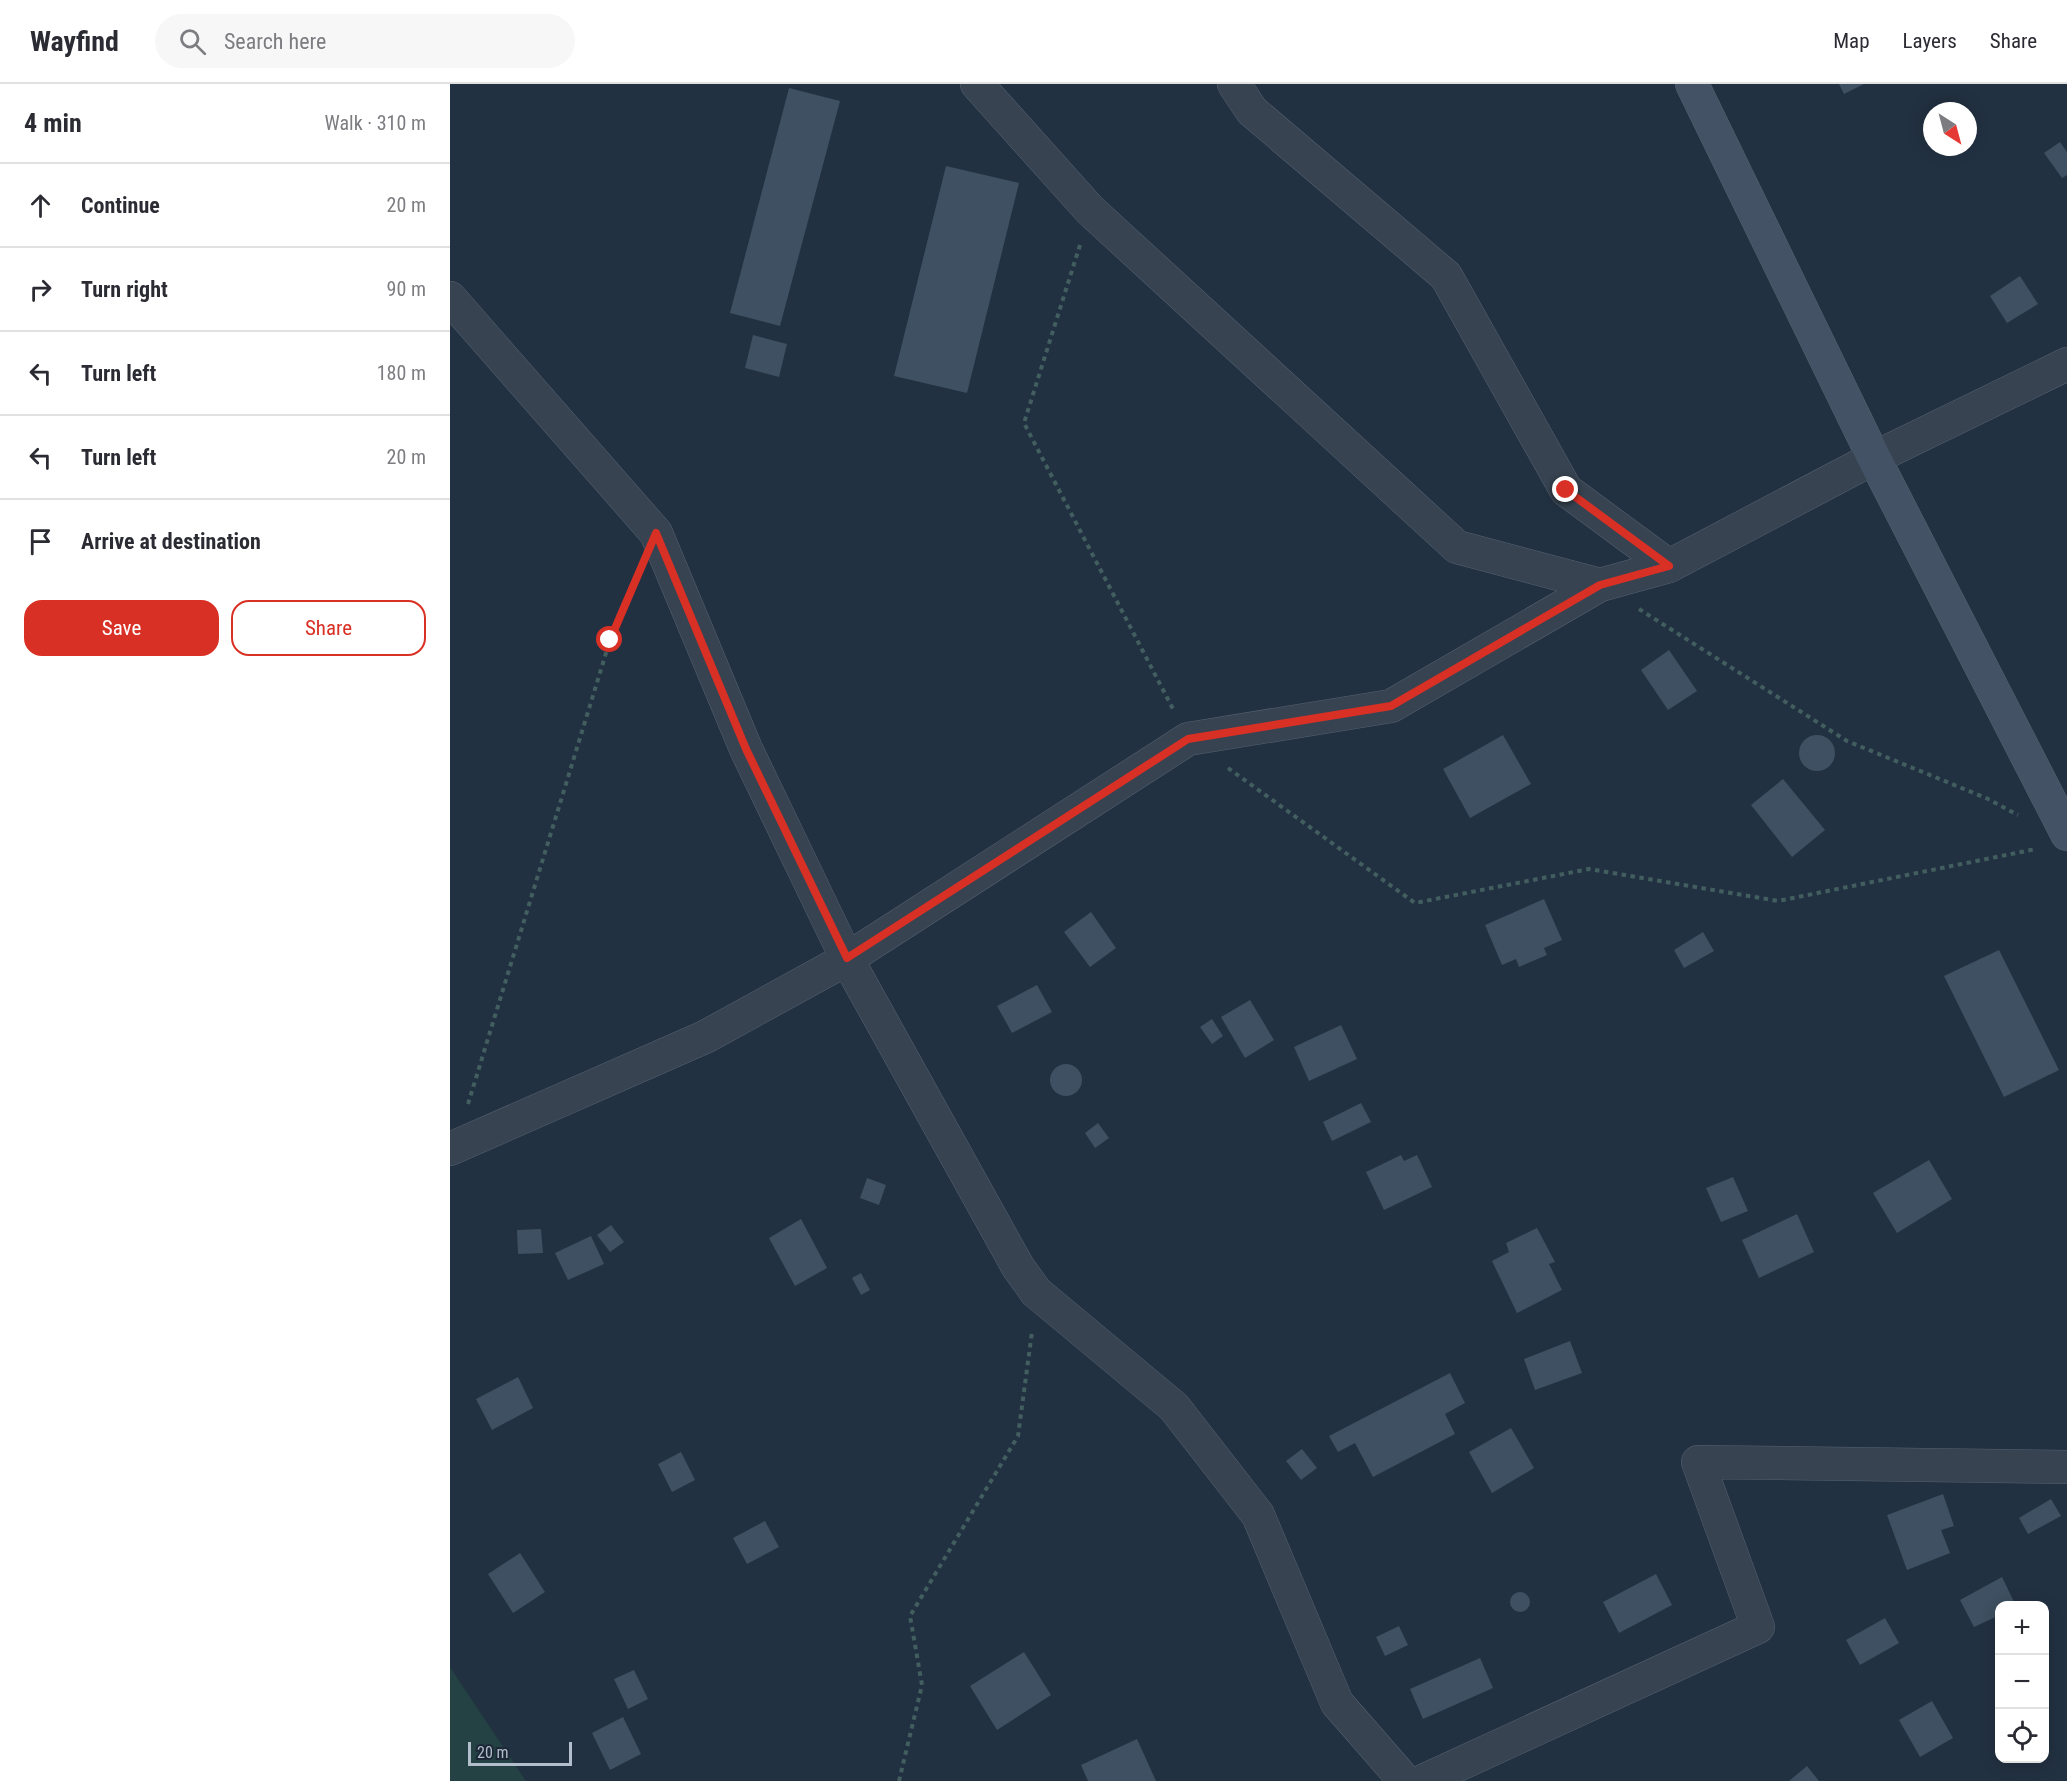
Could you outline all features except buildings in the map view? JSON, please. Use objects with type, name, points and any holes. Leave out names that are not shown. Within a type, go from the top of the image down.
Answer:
[{"type":"street","points":[[977,84],[1090,210],[1457,547],[1600,585]]},
{"type":"street","points":[[1234,84],[1252,111],[1446,276],[1566,490],[1669,566]]},
{"type":"street","points":[[1692,84],[1874,458],[2067,834]]},
{"type":"street","points":[[450,298],[656,533],[746,749],[847,958],[1018,1267],[1036,1292],[1174,1407],[1258,1515],[1337,1703],[1405,1781]]},
{"type":"street","points":[[452,1148],[705,1037],[847,958],[1188,739],[1391,706],[1600,585],[1669,566],[1874,458],[2067,364]]},
{"type":"street","points":[[1423,1781],[1758,1627],[1698,1462],[2067,1467]]},
{"type":"path","points":[[452,1148],[610,640],[656,533]]},
{"type":"path","points":[[1600,585],[1847,741],[1986,798],[2027,819]]},
{"type":"path","points":[[899,1781],[922,1685],[910,1616],[1018,1436],[1036,1292]]},
{"type":"green space","points":[[450,1667],[526,1781],[450,1781]]},
{"type":"route","points":[[610,640],[656,533],[746,749],[847,958],[1188,739],[1391,706],[1600,585],[1669,566],[1566,490]]}]
